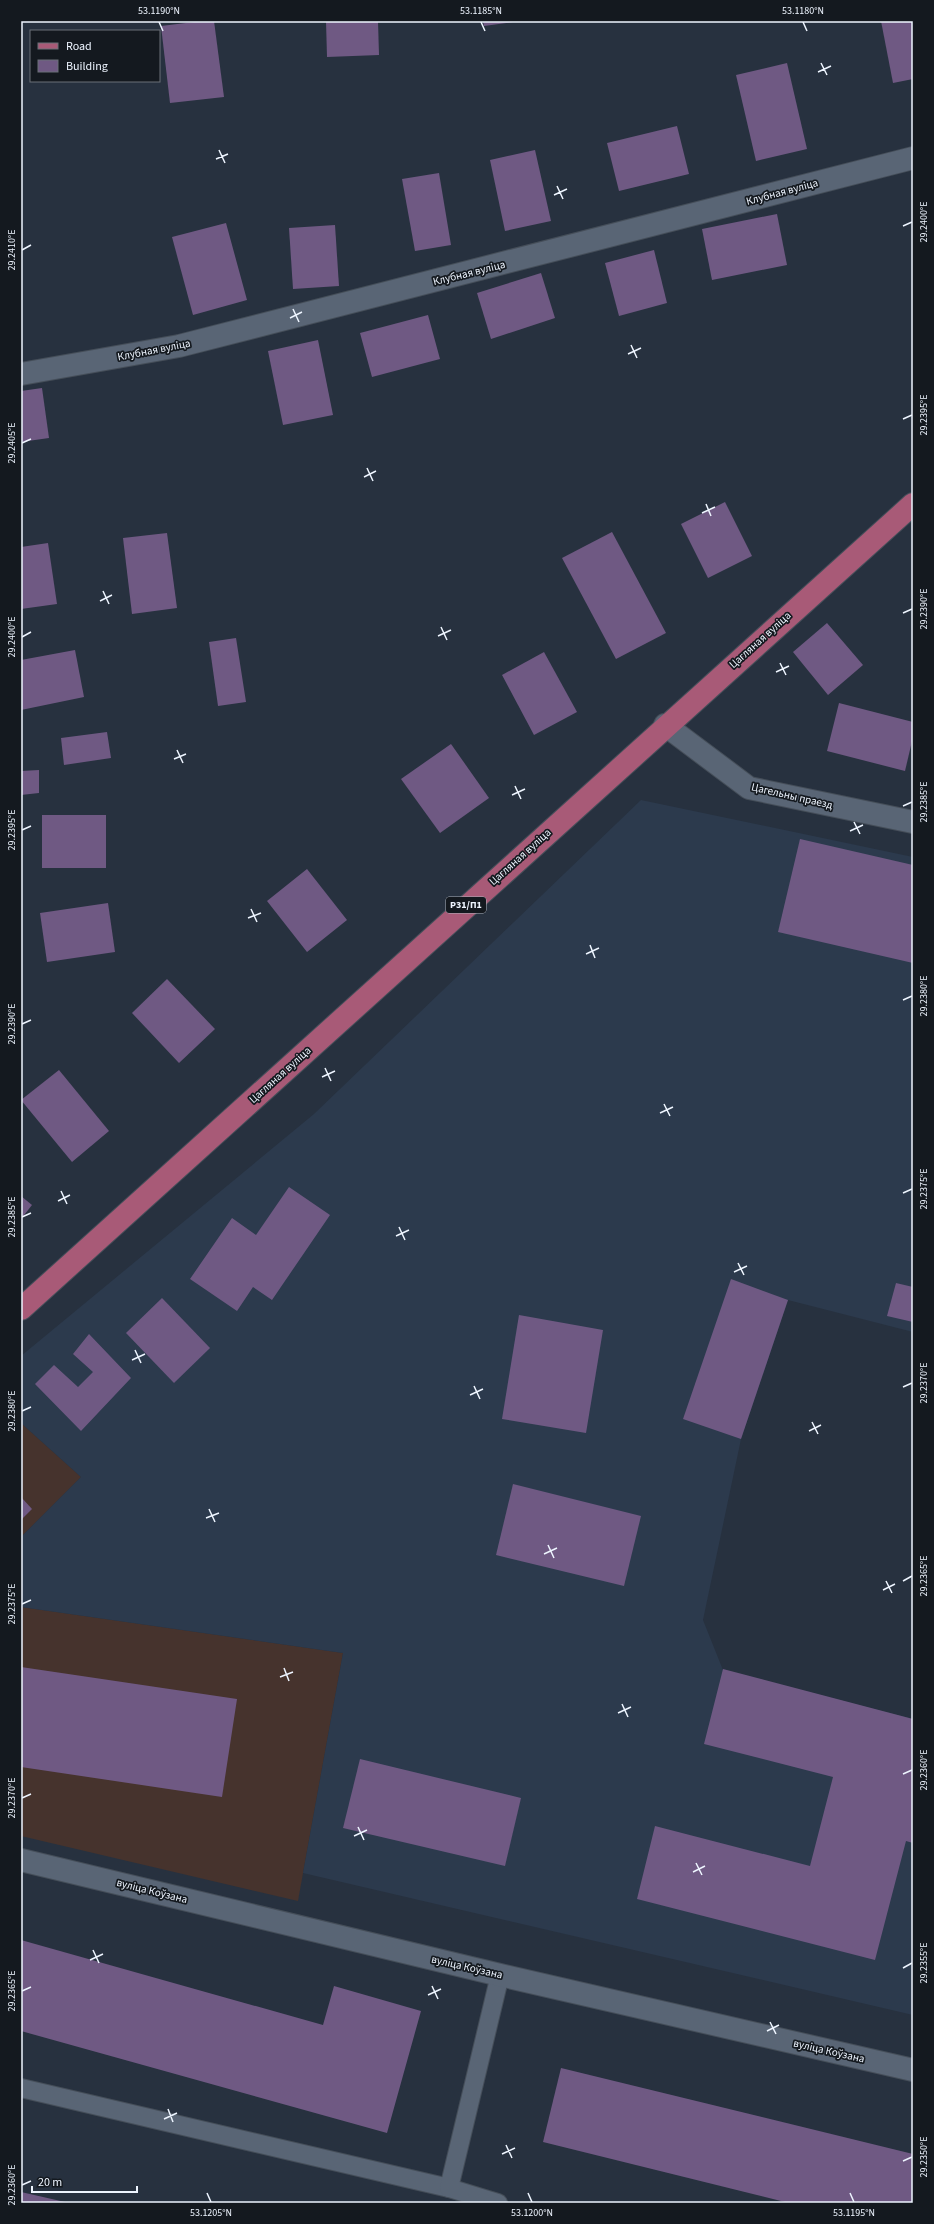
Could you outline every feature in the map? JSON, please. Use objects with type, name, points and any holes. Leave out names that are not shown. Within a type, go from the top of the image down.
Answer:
[{"type":"main road","name":"Цагляная вуліца","points":[[21,1309],[665,725],[913,504]]},
{"type":"street","name":"Клубная вуліца","points":[[21,374],[179,346],[913,158]]},
{"type":"street","name":"Цагельны праезд","points":[[665,725],[749,788],[913,822]]},
{"type":"street","name":"вуліца Коўзана","points":[[21,1860],[500,1975],[913,2070]]},
{"type":"lane","points":[[449,2188],[500,1975]]},
{"type":"lane","points":[[21,2088],[449,2188],[498,2203]]},
{"type":"shaded area","points":[[641,800],[913,857],[913,1332],[788,1300],[741,1439],[703,1620],[723,1670],[913,1719],[913,2015],[303,1873],[343,1653],[21,1607],[21,1537],[81,1477],[21,1423],[21,1356],[314,1114]]},
{"type":"shaded area","points":[[21,1423],[81,1477],[21,1537]]},
{"type":"shaded area","points":[[21,1607],[343,1653],[298,1901],[21,1836]]},
{"type":"building","points":[[214,21],[224,97],[170,103],[161,26]]},
{"type":"building","points":[[326,21],[378,21],[379,55],[327,57]]},
{"type":"building","points":[[483,21],[513,21],[513,22],[484,26]]},
{"type":"building","points":[[881,21],[913,21],[913,79],[893,83]]},
{"type":"building","points":[[787,63],[807,149],[756,161],[736,75]]},
{"type":"building","points":[[677,126],[689,174],[619,191],[607,143]]},
{"type":"building","points":[[535,150],[551,221],[505,231],[490,160]]},
{"type":"building","points":[[439,173],[451,245],[415,251],[402,179]]},
{"type":"building","points":[[777,214],[787,265],[712,280],[702,229]]},
{"type":"building","points":[[226,223],[247,300],[193,315],[172,237]]},
{"type":"building","points":[[335,225],[339,286],[293,289],[289,228]]},
{"type":"building","points":[[654,250],[667,303],[619,316],[605,263]]},
{"type":"building","points":[[541,273],[555,318],[491,339],[477,293]]},
{"type":"building","points":[[428,315],[440,359],[372,377],[360,333]]},
{"type":"building","points":[[318,340],[333,415],[283,425],[268,351]]},
{"type":"building","points":[[42,388],[49,438],[21,442],[21,391]]},
{"type":"building","points":[[725,502],[752,556],[708,578],[681,524]]},
{"type":"building","points":[[612,532],[666,633],[616,659],[562,558]]},
{"type":"building","points":[[167,533],[177,608],[132,614],[123,538]]},
{"type":"building","points":[[48,543],[57,604],[21,609],[21,547]]},
{"type":"building","points":[[827,623],[863,665],[828,695],[793,652]]},
{"type":"building","points":[[236,638],[246,702],[218,706],[209,642]]},
{"type":"building","points":[[75,650],[84,697],[21,710],[21,660]]},
{"type":"building","points":[[544,652],[577,712],[534,735],[502,675]]},
{"type":"building","points":[[839,703],[913,722],[913,737],[905,771],[827,751]]},
{"type":"building","points":[[107,732],[111,758],[64,765],[61,738]]},
{"type":"building","points":[[451,744],[489,798],[440,833],[401,779]]},
{"type":"building","points":[[39,770],[39,793],[21,795],[21,771]]},
{"type":"building","points":[[42,815],[106,815],[106,868],[42,868]]},
{"type":"building","points":[[800,839],[913,865],[913,963],[778,932]]},
{"type":"building","points":[[307,869],[347,920],[307,952],[267,901]]},
{"type":"building","points":[[108,903],[115,952],[47,962],[40,913]]},
{"type":"building","points":[[167,979],[215,1029],[179,1063],[132,1013]]},
{"type":"building","points":[[59,1070],[109,1131],[72,1162],[21,1100]]},
{"type":"building","points":[[289,1187],[330,1215],[272,1300],[253,1287],[237,1311],[190,1279],[232,1218],[256,1235]]},
{"type":"building","points":[[21,1196],[32,1205],[21,1219]]},
{"type":"building","points":[[731,1279],[788,1300],[741,1439],[683,1419]]},
{"type":"building","points":[[896,1283],[913,1287],[913,1322],[887,1316]]},
{"type":"building","points":[[162,1298],[210,1348],[174,1383],[126,1333]]},
{"type":"building","points":[[519,1315],[603,1330],[586,1433],[502,1419]]},
{"type":"building","points":[[89,1334],[131,1378],[81,1431],[35,1384],[54,1365],[78,1387],[93,1372],[73,1354]]},
{"type":"building","points":[[513,1484],[641,1516],[624,1586],[496,1555]]},
{"type":"building","points":[[21,1497],[32,1509],[21,1520]]},
{"type":"building","points":[[21,1667],[237,1699],[222,1797],[21,1767]]},
{"type":"building","points":[[723,1669],[913,1719],[913,1843],[906,1841],[875,1960],[637,1899],[655,1826],[810,1866],[833,1777],[704,1744]]},
{"type":"building","points":[[360,1759],[521,1798],[505,1866],[343,1828]]},
{"type":"building","points":[[21,1940],[323,2025],[334,1986],[421,2011],[387,2133],[21,2031]]},
{"type":"building","points":[[561,2068],[913,2154],[913,2203],[789,2203],[543,2142]]},
{"type":"building","points":[[21,2192],[65,2202],[65,2203],[21,2203]]}]
